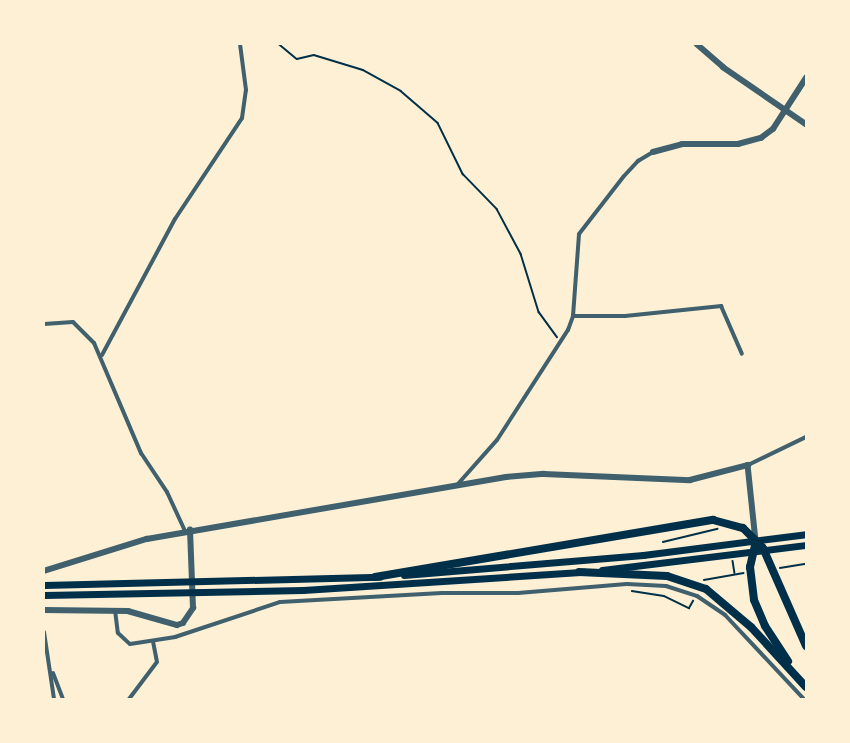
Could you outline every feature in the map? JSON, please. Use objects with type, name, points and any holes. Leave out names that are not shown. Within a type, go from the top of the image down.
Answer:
[{"type":"highway","points":[[375,577],[567,547],[697,520],[742,528],[755,538],[776,571],[806,646]]},
{"type":"highway","points":[[44,585],[375,577],[564,563],[806,534]]},
{"type":"highway","points":[[756,541],[753,553],[751,585],[758,613],[773,641],[806,686]]},
{"type":"highway","points":[[44,596],[380,587],[579,572],[753,553],[806,545]]},
{"type":"highway","points":[[579,572],[667,576],[706,589],[751,627],[806,686]]},
{"type":"street","points":[[102,355],[175,218],[242,118],[246,90],[240,44]]},
{"type":"street","points":[[697,44],[723,67],[806,124]]},
{"type":"street","points":[[456,485],[497,440],[562,342],[573,316],[580,234],[624,176],[653,152],[682,144],[751,142],[773,129],[806,78]]},
{"type":"street","points":[[573,316],[625,316],[721,306],[742,354]]},
{"type":"street","points":[[44,324],[73,322],[102,355],[141,452],[167,492],[188,531],[193,593],[191,614],[177,625],[144,613],[115,610],[44,610]]},
{"type":"street","points":[[44,571],[125,545],[188,531],[456,485],[544,474],[690,480],[748,465],[806,437]]},
{"type":"street","points":[[748,465],[756,541]]},
{"type":"street","points":[[115,610],[122,639],[130,644],[153,642],[200,630],[249,610],[280,602],[442,593],[518,593],[646,584],[683,590],[711,604],[804,699]]},
{"type":"street","points":[[44,632],[51,669],[54,699]]},
{"type":"street","points":[[129,699],[157,662],[153,642]]},
{"type":"street","points":[[51,669],[63,699]]},
{"type":"path","points":[[278,44],[297,59],[314,55],[363,70],[401,91],[438,122],[463,174],[497,209],[520,254],[539,312],[562,342]]},
{"type":"path","points":[[663,542],[723,525]]},
{"type":"path","points":[[776,571],[806,564]]},
{"type":"path","points":[[705,578],[726,575]]},
{"type":"path","points":[[632,592],[664,596]]}]
